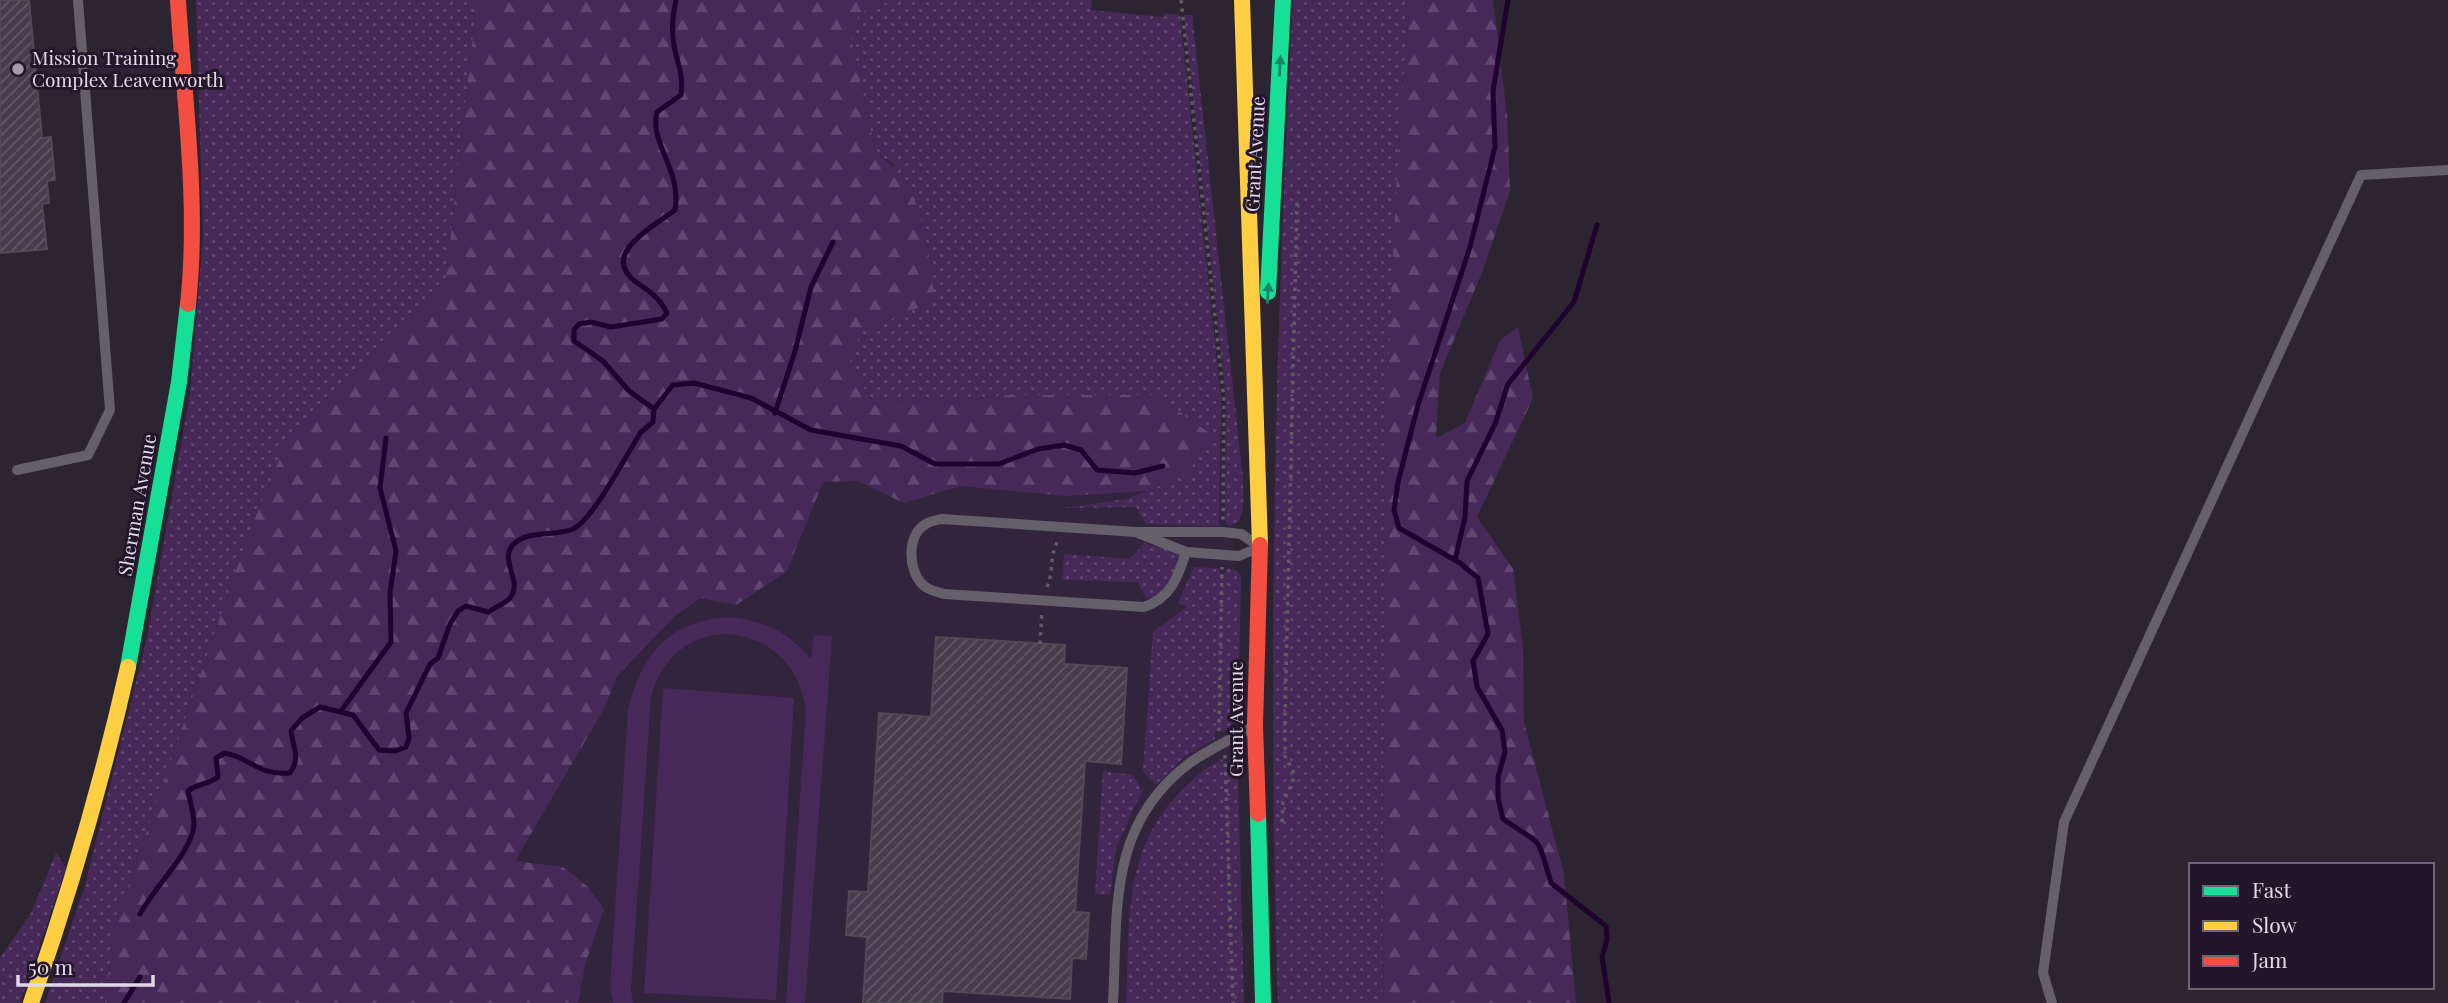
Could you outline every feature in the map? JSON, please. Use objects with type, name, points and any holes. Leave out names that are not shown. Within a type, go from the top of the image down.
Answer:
[{"type":"main road","name":"Sherman Avenue","points":[[32,1003],[64,910],[104,774],[132,649],[179,382],[191,273],[190,180],[178,0]]},
{"type":"main road","name":"Grant Avenue","points":[[1242,0],[1258,435],[1260,547],[1255,725],[1263,1003]]},
{"type":"main road","name":"Grant Avenue","points":[[1258,435],[1273,223],[1283,0]]},
{"type":"lane","points":[[17,470],[88,455],[110,410],[78,0]]},
{"type":"lane","points":[[2052,1003],[2043,973],[2064,822],[2361,175],[2448,170]]},
{"type":"lane","points":[[1186,552],[1172,589],[1160,602],[1144,607],[944,594],[924,587],[915,575],[911,558],[915,538],[924,524],[942,519],[1136,532],[1222,532],[1241,534],[1260,547]]},
{"type":"lane","points":[[1136,532],[1186,552],[1239,556],[1260,547]]},
{"type":"lane","points":[[1113,1003],[1119,878],[1127,845],[1138,820],[1158,792],[1191,762],[1255,725]]},
{"type":"path","points":[[1181,0],[1224,401],[1222,532]]},
{"type":"path","points":[[1282,834],[1283,802],[1293,782],[1293,771],[1285,756],[1285,717],[1298,191]]},
{"type":"path","points":[[1040,644],[1042,601],[1052,576],[1053,549],[1066,527]]},
{"type":"path","points":[[1222,555],[1219,733],[1226,761],[1233,1003]]},
{"type":"shaded area","points":[[1233,453],[1237,1003],[526,1003],[483,842],[761,463]]},
{"type":"green space","points":[[196,0],[477,0],[445,286],[290,434],[248,535],[114,928],[105,1003],[45,1003],[85,885],[147,638],[190,394],[203,237]]},
{"type":"green space","points":[[477,0],[893,0],[859,13],[851,38],[876,153],[892,166],[905,182],[921,218],[935,300],[860,333],[849,365],[871,399],[925,402],[1007,395],[1155,395],[1211,434],[1188,473],[1148,491],[1065,496],[961,486],[904,503],[858,481],[823,482],[787,571],[736,605],[700,598],[675,616],[617,676],[605,707],[515,861],[563,867],[588,887],[604,909],[585,965],[578,1003],[105,1003],[114,928],[248,535],[290,434],[445,286]]},
{"type":"green space","points":[[893,0],[1092,0],[1091,10],[1163,17],[1164,13],[1180,15],[1221,399],[1219,526],[1146,524],[1136,507],[1065,508],[1126,499],[1148,491],[1007,395],[925,402],[871,399],[849,365],[860,333],[894,164],[876,153],[851,38],[859,13]]},
{"type":"green space","points":[[1293,0],[1410,0],[1400,125],[1389,376],[1382,1003],[1278,1003],[1273,627],[1277,376]]},
{"type":"green space","points":[[1410,0],[1493,0],[1507,115],[1510,191],[1483,270],[1440,373],[1436,438],[1465,423],[1500,340],[1518,327],[1533,398],[1477,517],[1513,569],[1523,648],[1524,722],[1564,874],[1576,1003],[1382,1003],[1384,627],[1389,376],[1393,250]]},
{"type":"green space","points":[[1184,15],[1192,15],[1243,478],[1242,514],[1235,524],[1228,526],[1225,521],[1226,400]]},
{"type":"green space","points":[[1144,543],[1173,550],[1181,556],[1172,582],[1150,600],[1145,597],[1138,582],[1062,580],[1064,554],[1130,559]]},
{"type":"green space","points":[[1194,567],[1219,568],[1220,573],[1224,574],[1227,568],[1237,571],[1241,576],[1238,718],[1224,733],[1221,728],[1215,731],[1215,739],[1184,757],[1156,785],[1143,771],[1153,632],[1187,607],[1178,603]]},
{"type":"green space","points":[[730,617],[754,621],[775,629],[794,642],[811,659],[814,635],[832,636],[805,1003],[786,1003],[806,711],[797,680],[781,657],[758,641],[733,635],[708,636],[684,647],[664,667],[651,697],[631,990],[633,1003],[613,1003],[610,986],[628,711],[634,691],[650,657],[674,633],[690,625]]},
{"type":"green space","points":[[663,688],[794,698],[776,1000],[644,993]]},
{"type":"green space","points":[[1223,759],[1224,764],[1229,764],[1229,760],[1236,765],[1238,775],[1244,1003],[1126,1003],[1130,915],[1139,861],[1149,836],[1164,811],[1202,772]]},
{"type":"green space","points":[[1103,771],[1133,775],[1142,791],[1116,848],[1110,895],[1095,894]]},
{"type":"green space","points":[[56,853],[66,868],[20,1003],[0,1003],[0,958],[30,915]]},
{"type":"building","name":"Mission Training Complex Leavenworth","points":[[0,0],[29,0],[42,138],[51,137],[55,180],[47,181],[49,203],[42,204],[47,249],[0,253]]},
{"type":"building","points":[[936,637],[1065,645],[1064,664],[1127,668],[1121,764],[1085,761],[1075,912],[1089,913],[1086,959],[1072,958],[1070,999],[943,991],[942,1003],[863,1003],[867,937],[846,935],[849,891],[868,892],[879,713],[931,717]]},
{"type":"waterway","points":[[140,914],[187,846],[194,824],[188,791],[218,777],[216,758],[225,753],[270,772],[290,773],[296,758],[291,731],[302,718],[320,707],[353,715],[379,750],[395,751],[406,747],[409,738],[406,713],[430,664],[438,658],[450,624],[458,611],[466,606],[488,612],[508,600],[514,585],[508,558],[512,546],[525,537],[566,531],[581,523],[599,500],[641,432],[653,422],[654,409],[629,391],[603,361],[574,341],[574,330],[579,324],[591,322],[611,327],[662,319],[667,313],[657,299],[626,272],[623,261],[626,251],[644,232],[675,210],[674,182],[657,135],[656,124],[657,112],[681,95],[681,75],[673,34],[676,0]]},
{"type":"waterway","points":[[1508,0],[1493,91],[1495,147],[1470,247],[1418,405],[1398,482],[1394,510],[1399,528],[1460,563],[1478,578],[1488,634],[1473,661],[1477,687],[1502,730],[1505,752],[1498,777],[1498,798],[1503,819],[1537,843],[1551,883],[1606,926],[1607,940],[1602,957],[1609,1003]]},
{"type":"waterway","points":[[1455,560],[1465,517],[1467,481],[1495,424],[1508,384],[1574,302],[1597,225]]},
{"type":"waterway","points":[[775,413],[795,351],[811,287],[833,242]]},
{"type":"waterway","points":[[654,409],[673,385],[694,383],[751,398],[811,430],[901,446],[935,464],[999,464],[1038,449],[1064,445],[1081,450],[1097,470],[1135,473],[1163,466]]},
{"type":"waterway","points":[[341,711],[391,642],[390,593],[396,551],[380,488],[386,438]]},
{"type":"waterway","points":[[124,1003],[140,977]]},
{"type":"traffic: fast","points":[[1268,292],[1283,0]]},
{"type":"traffic: fast","points":[[128,667],[179,382],[188,304]]},
{"type":"traffic: fast","points":[[1258,814],[1263,1003]]},
{"type":"traffic: slow","points":[[1242,0],[1260,545]]},
{"type":"traffic: slow","points":[[31,1003],[84,836],[128,667]]},
{"type":"traffic: jam","points":[[178,0],[191,190],[188,304]]},
{"type":"traffic: jam","points":[[1258,814],[1255,725],[1260,545]]},
{"type":"place","name":"Mission Training Complex Leavenworth","points":[[18,69]]}]
